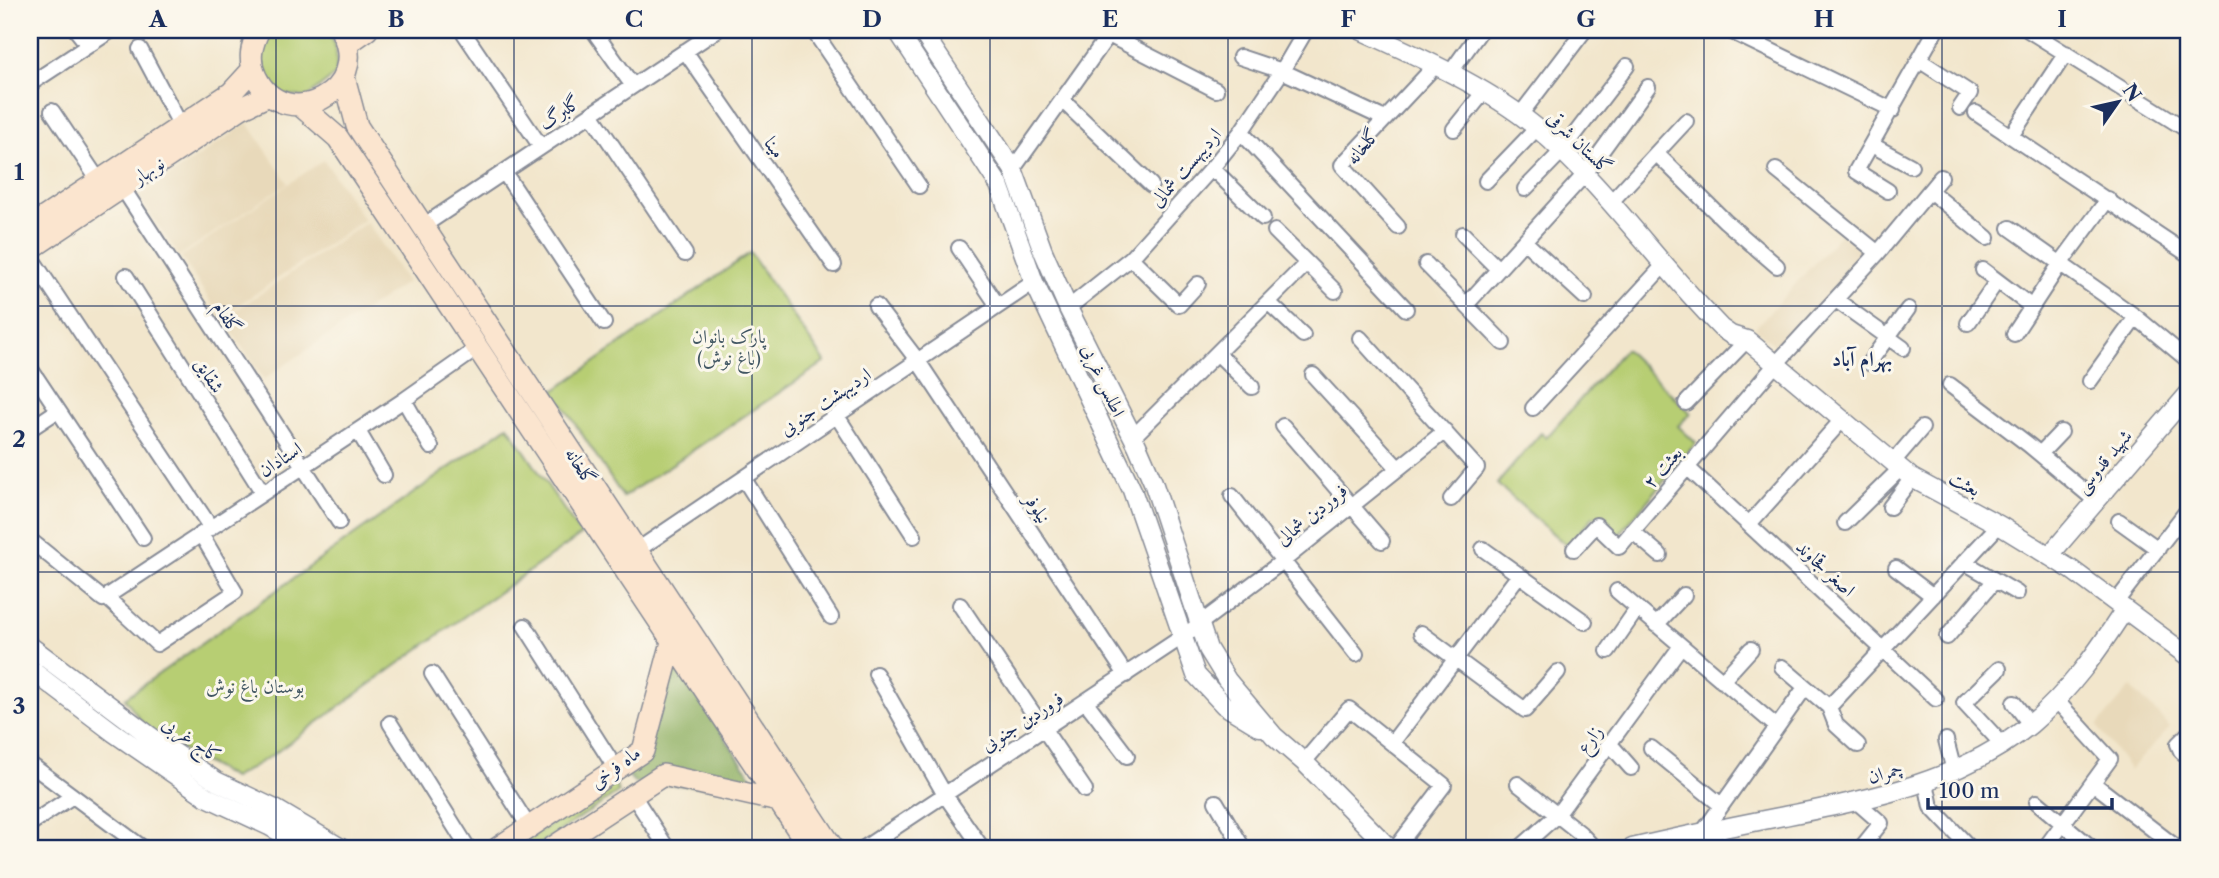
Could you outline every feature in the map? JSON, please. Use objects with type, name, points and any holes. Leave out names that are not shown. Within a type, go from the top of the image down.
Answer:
[{"type":"main road","points":[[259,30],[253,41],[253,69],[259,83],[270,94],[284,102],[300,105],[318,102],[334,92],[344,76]]},
{"type":"main road","points":[[344,37],[367,30]]},
{"type":"main road","name":"گلخانه","points":[[344,37],[349,60],[344,76],[357,126],[833,848]]},
{"type":"main road","name":"نوبهار","points":[[30,227],[231,93],[253,69]]},
{"type":"main road","name":"نوبهار","points":[[30,249],[241,108],[270,94]]},
{"type":"main road","name":"گلخانه","points":[[300,105],[338,138],[810,848]]},
{"type":"main road","name":"ماه فرخی","points":[[498,848],[643,751],[672,642]]},
{"type":"main road","points":[[616,769],[633,795]]},
{"type":"main road","name":"ماه فرخی","points":[[552,848],[663,775],[779,802]]},
{"type":"street","points":[[76,30],[88,45]]},
{"type":"street","points":[[30,84],[112,30]]},
{"type":"street","points":[[593,30],[633,86]]},
{"type":"street","name":"گلبرگ","points":[[423,226],[717,30]]},
{"type":"street","points":[[813,30],[919,186]]},
{"type":"street","name":"اطلس غربی","points":[[897,30],[999,185],[1034,282],[1132,490],[1196,675],[1224,705],[1274,736]]},
{"type":"street","name":"اطلس غربی","points":[[921,30],[1013,169],[1042,251],[1153,482],[1208,649],[1227,680],[1274,736],[1304,762],[1388,848]]},
{"type":"street","name":"اردیبهست شمالی","points":[[1068,309],[1131,258],[1212,168],[1241,132],[1306,30]]},
{"type":"street","name":"گلستان شرقی","points":[[1360,30],[1442,69],[1537,128],[1585,174],[1701,308],[1739,337]]},
{"type":"street","name":"گلخانه","points":[[1398,227],[1342,165],[1385,119],[1481,30]]},
{"type":"street","points":[[1728,30],[1893,110]]},
{"type":"street","points":[[2028,30],[2046,34],[2066,54],[2189,131]]},
{"type":"street","points":[[1013,169],[1063,101],[1106,31],[1216,90]]},
{"type":"street","points":[[1520,115],[1584,31]]},
{"type":"street","points":[[1888,191],[1856,171],[1893,110],[1933,31]]},
{"type":"street","points":[[464,33],[541,147]]},
{"type":"street","points":[[140,49],[181,126]]},
{"type":"street","name":"مینا","points":[[685,51],[834,265]]},
{"type":"street","points":[[2011,136],[2066,54]]},
{"type":"street","points":[[1240,57],[1282,71],[1385,119]]},
{"type":"street","points":[[1919,60],[1970,93],[1960,108]]},
{"type":"street","points":[[1525,189],[1562,152],[1627,66]]},
{"type":"street","points":[[1466,305],[1585,174],[1648,87]]},
{"type":"street","points":[[1454,129],[1483,93]]},
{"type":"street","points":[[1063,101],[1151,185]]},
{"type":"street","points":[[52,111],[99,181]]},
{"type":"street","points":[[1976,113],[2189,255]]},
{"type":"street","points":[[591,114],[685,254]]},
{"type":"street","points":[[1610,203],[1686,121]]},
{"type":"street","points":[[1486,181],[1537,128]]},
{"type":"street","points":[[1241,132],[1406,309]]},
{"type":"street","points":[[1872,145],[1911,166]]},
{"type":"street","points":[[1657,154],[1725,221],[1777,266]]},
{"type":"street","points":[[1212,168],[1263,218]]},
{"type":"street","points":[[1776,170],[1878,253]]},
{"type":"street","points":[[504,172],[604,323]]},
{"type":"street","name":"بعثت ۲","points":[[1632,531],[1776,364],[1878,253],[1941,177]]},
{"type":"street","name":"گلفام","points":[[122,187],[340,522]]},
{"type":"street","points":[[1930,191],[1987,239]]},
{"type":"street","points":[[2014,334],[2060,264],[2108,199]]},
{"type":"street","points":[[2010,228],[2136,317],[2189,361]]},
{"type":"street","points":[[1275,231],[1335,291]]},
{"type":"street","points":[[1463,234],[1498,269]]},
{"type":"street","points":[[1524,241],[1585,297]]},
{"type":"street","points":[[959,247],[998,306]]},
{"type":"street","points":[[30,256],[206,531],[235,592],[157,644],[30,540]]},
{"type":"street","points":[[1131,258],[1179,305],[1198,284]]},
{"type":"street","points":[[1133,437],[1307,263]]},
{"type":"street","points":[[1426,264],[1503,343]]},
{"type":"street","points":[[1532,408],[1664,265]]},
{"type":"street","points":[[1983,271],[2032,307]]},
{"type":"street","name":"شقایق","points":[[126,276],[263,493]]},
{"type":"street","points":[[1968,323],[1997,281]]},
{"type":"street","name":"اردیبهشت جنوبی","points":[[636,551],[1034,282]]},
{"type":"street","points":[[1836,300],[1903,348]]},
{"type":"street","points":[[1268,302],[1303,335]]},
{"type":"street","name":"نیلوفر","points":[[876,306],[918,361],[1126,675]]},
{"type":"street","points":[[1868,363],[1908,309]]},
{"type":"street","points":[[2090,381],[2136,317]]},
{"type":"street","points":[[1686,403],[1739,337]]},
{"type":"street","name":"بعثت","points":[[1739,337],[1776,364],[1902,470],[2049,556],[2188,653]]},
{"type":"street","points":[[1360,338],[1477,468],[1451,499]]},
{"type":"street","name":"استادان","points":[[104,598],[358,431],[478,348]]},
{"type":"street","points":[[1217,353],[1252,387]]},
{"type":"street","points":[[30,368],[143,538]]},
{"type":"street","points":[[1313,375],[1398,468]]},
{"type":"street","points":[[1950,385],[2096,501]]},
{"type":"street","name":"شهید قدوسی","points":[[2049,556],[2189,393]]},
{"type":"street","points":[[404,400],[431,447]]},
{"type":"street","points":[[30,429],[57,411]]},
{"type":"street","points":[[837,416],[914,536]]},
{"type":"street","points":[[1749,524],[1842,420]]},
{"type":"street","points":[[1283,426],[1382,541]]},
{"type":"street","points":[[1890,507],[1902,470],[1922,428]]},
{"type":"street","points":[[358,431],[384,475]]},
{"type":"street","name":"فروردین شمالی","points":[[1199,625],[1445,431]]},
{"type":"street","points":[[2040,454],[2062,432]]},
{"type":"street","name":"اصغر قجاوند","points":[[1688,467],[1936,699]]},
{"type":"street","points":[[1845,523],[1902,470]]},
{"type":"street","points":[[744,479],[831,617]]},
{"type":"street","points":[[1232,496],[1356,654]]},
{"type":"street","points":[[2121,605],[2158,548],[2189,508]]},
{"type":"street","points":[[2119,521],[2158,548]]},
{"type":"street","points":[[1574,549],[1596,525],[1619,547],[1632,531],[1660,555]]},
{"type":"street","points":[[1829,707],[1999,525]]},
{"type":"street","points":[[1483,549],[1585,622]]},
{"type":"street","points":[[1964,562],[2017,593]]},
{"type":"street","points":[[1896,568],[1933,596]]},
{"type":"street","points":[[1392,743],[1519,575]]},
{"type":"street","points":[[1947,637],[1995,580]]},
{"type":"street","points":[[1617,592],[1777,727]]},
{"type":"street","points":[[1656,625],[1684,595]]},
{"type":"street","points":[[960,605],[1085,790]]},
{"type":"street","name":"چمران","points":[[1632,848],[1654,846],[1703,832],[1857,802],[1898,792],[1954,771],[2002,744],[2030,724],[2056,700],[2090,663],[2121,605]]},
{"type":"street","points":[[1608,650],[1637,609]]},
{"type":"street","name":"فروردین جنوبی","points":[[864,848],[1199,625]]},
{"type":"street","points":[[525,626],[616,769]]},
{"type":"street","points":[[1421,634],[1525,710],[1558,672]]},
{"type":"street","name":"کاج غربی","points":[[30,646],[124,717],[216,781],[277,810],[341,848]]},
{"type":"street","name":"زارع","points":[[1520,848],[1557,815],[1681,646]]},
{"type":"street","points":[[1722,681],[1751,649]]},
{"type":"street","points":[[1782,667],[1829,707],[1836,725],[1857,745]]},
{"type":"street","name":"کاج غربی","points":[[30,669],[113,732],[207,797],[269,826],[307,848]]},
{"type":"street","points":[[1999,669],[1964,704],[2002,744]]},
{"type":"street","points":[[432,674],[529,827]]},
{"type":"street","points":[[876,674],[944,795],[982,848]]},
{"type":"street","points":[[1703,832],[1804,688]]},
{"type":"street","points":[[2045,848],[2110,760],[2056,700]]},
{"type":"street","points":[[1086,702],[1127,757]]},
{"type":"street","points":[[2014,703],[2030,724]]},
{"type":"street","points":[[1304,762],[1349,709],[1444,785],[1396,848]]},
{"type":"street","points":[[113,732],[124,717]]},
{"type":"street","points":[[390,723],[468,848]]},
{"type":"street","points":[[2189,733],[2178,744],[2189,758]]},
{"type":"street","points":[[1946,740],[1954,771]]},
{"type":"street","points":[[1610,744],[1631,768]]},
{"type":"street","points":[[1651,748],[1721,805]]},
{"type":"street","points":[[30,764],[144,848]]},
{"type":"street","points":[[1926,782],[1931,807],[1960,845]]},
{"type":"street","points":[[1518,784],[1580,833],[1594,848]]},
{"type":"street","points":[[2094,784],[2177,848]]},
{"type":"street","points":[[633,795],[667,848]]},
{"type":"street","points":[[30,824],[73,796]]},
{"type":"street","points":[[1857,802],[1881,823],[1861,848]]},
{"type":"street","points":[[2037,802],[2092,848]]},
{"type":"street","points":[[1216,803],[1243,848]]},
{"type":"shaded area","points":[[248,123],[288,183],[179,256],[139,197]]},
{"type":"shaded area","points":[[324,160],[364,220],[221,317],[181,257]]},
{"type":"shaded area","points":[[367,222],[407,282],[264,379],[223,319]]},
{"type":"shaded area","points":[[1841,234],[1868,259],[1783,353],[1755,328]]},
{"type":"shaded area","points":[[2131,687],[2170,727],[2130,770],[2097,726]]},
{"type":"green space","points":[[274,30],[325,30],[335,45],[336,74],[306,98],[279,92],[266,76],[262,62],[263,49]]},
{"type":"green space","name":"پارک بانوان (باغ نوش)","points":[[750,253],[825,362],[623,497],[554,391]]},
{"type":"green space","points":[[1625,349],[1691,413],[1678,426],[1696,443],[1618,536],[1594,516],[1567,546],[1497,484],[1541,433],[1546,438]]},
{"type":"green space","name":"بوستان باغ نوش","points":[[508,426],[581,535],[271,756],[233,778],[148,731],[125,698]]},
{"type":"green space","points":[[673,662],[760,789],[635,783],[624,771]]},
{"type":"green space","points":[[614,782],[619,792],[534,848],[515,848]]},
{"type":"district","name":"بهرام آباد","points":[[1862,359]]}]
